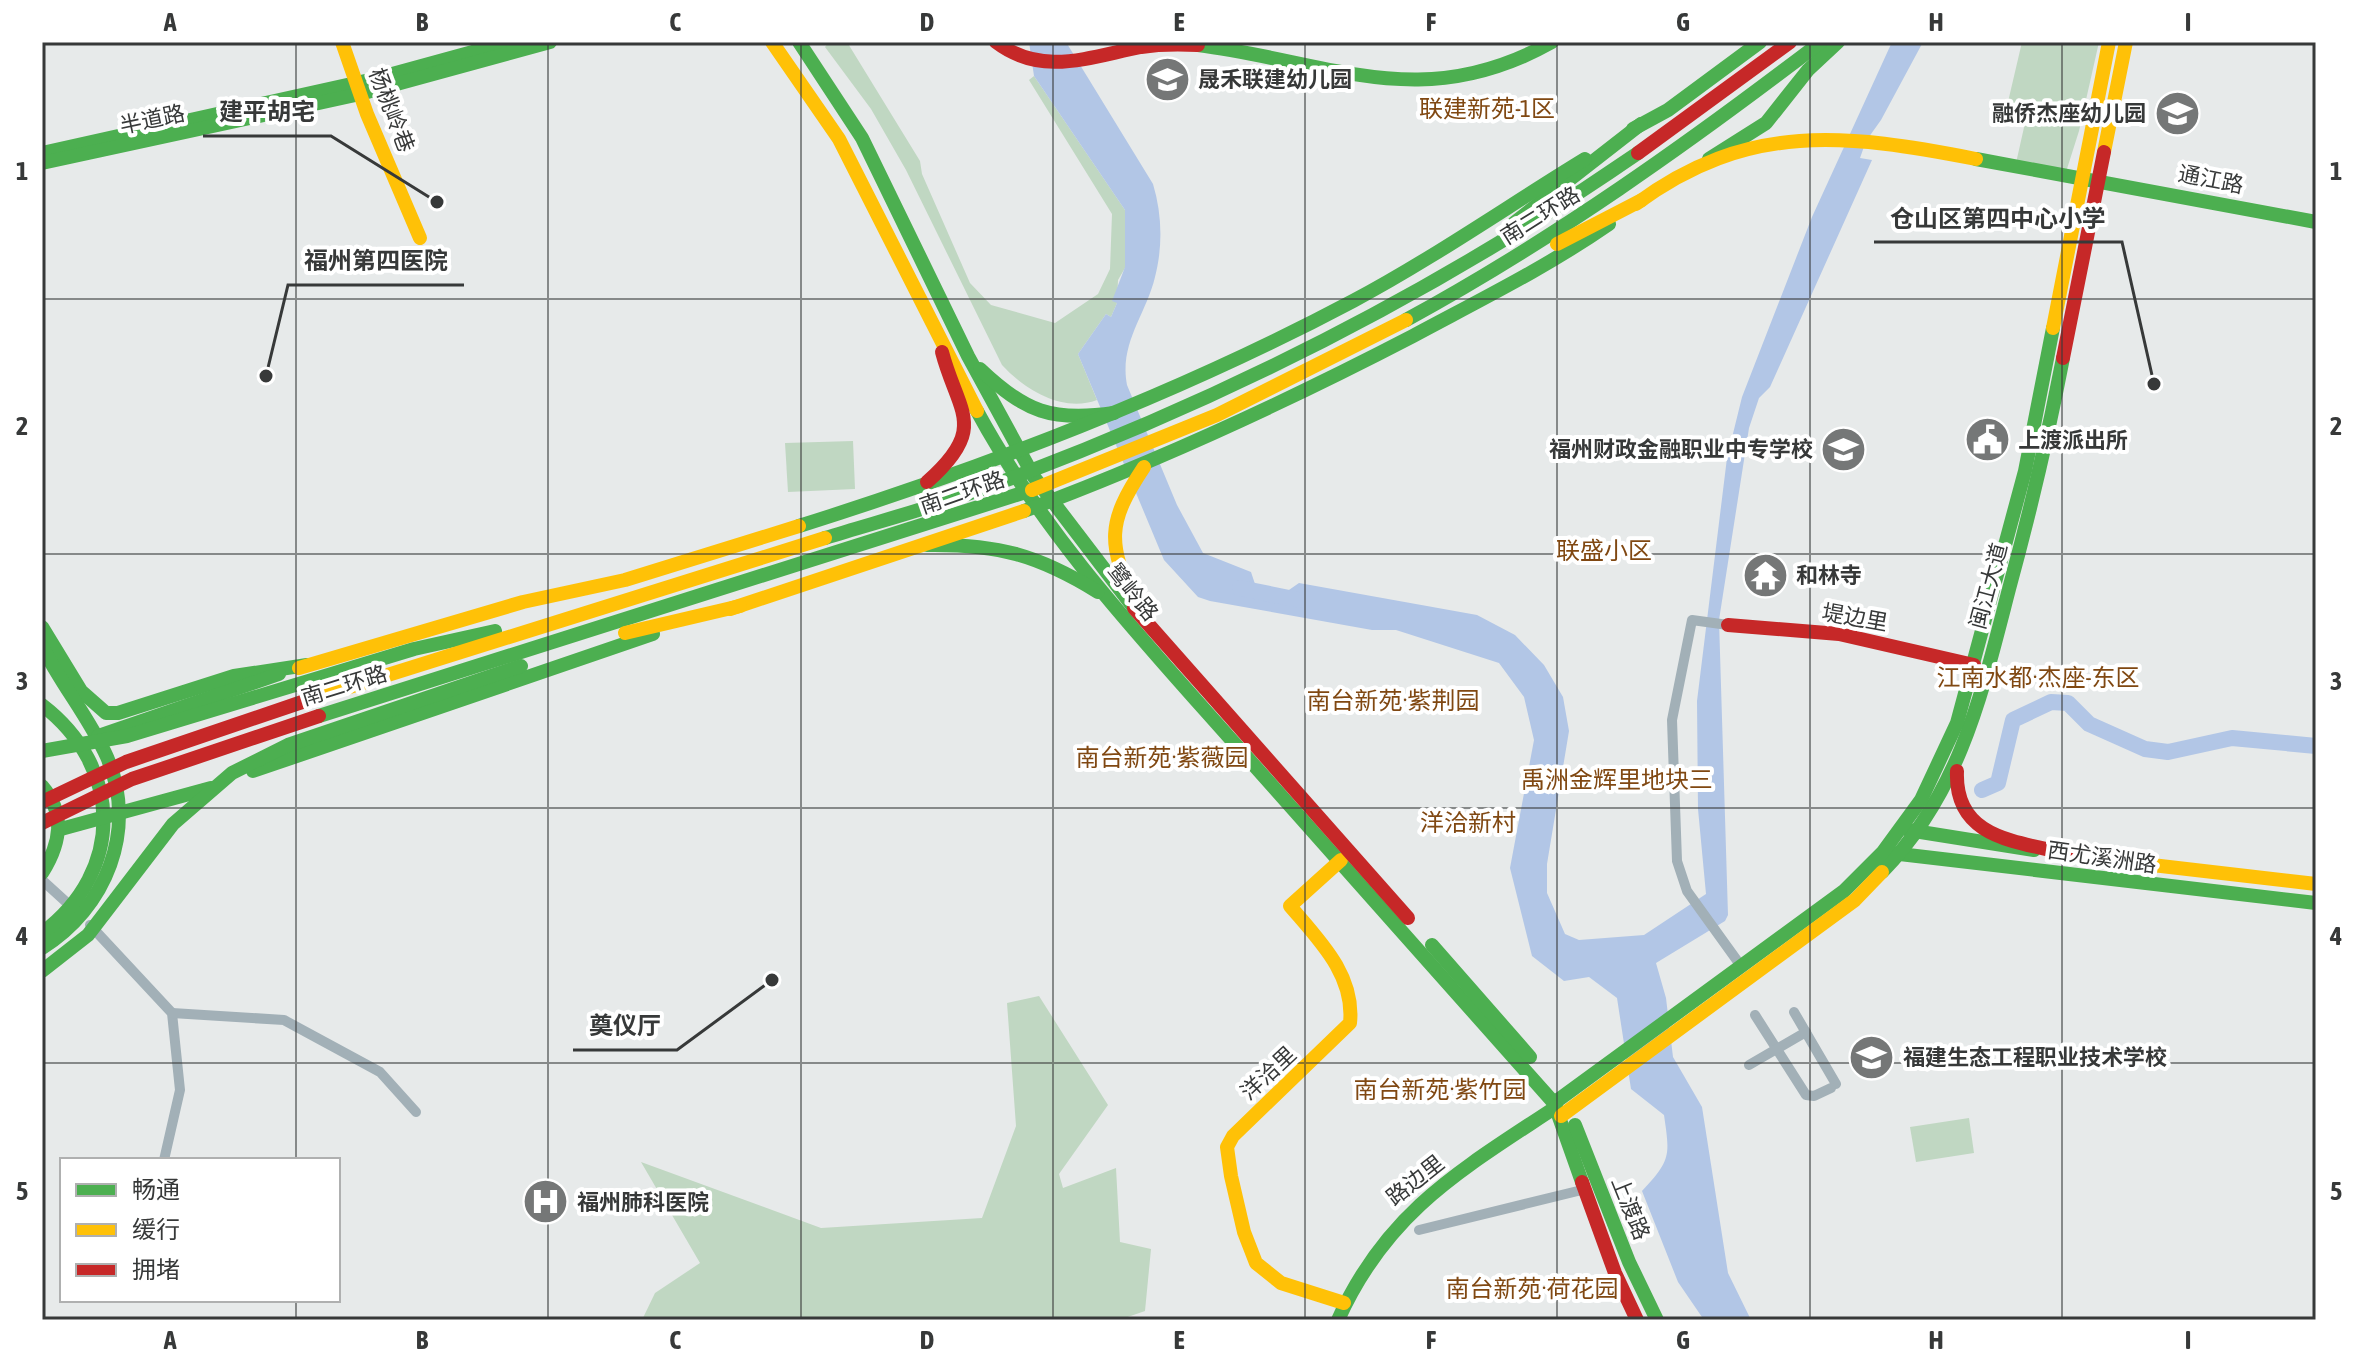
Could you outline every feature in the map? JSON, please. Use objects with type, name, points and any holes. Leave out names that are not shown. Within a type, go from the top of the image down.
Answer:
[{"type":"main road","name":"杨桃岭巷","points":[[342,42],[420,238]]},
{"type":"main road","name":"半道路","points":[[42,163],[358,88],[509,42]]},
{"type":"main road","name":"半道路","points":[[42,153],[498,59],[550,42]]},
{"type":"main road","name":"鹭岭路","points":[[772,42],[839,139],[941,344],[1003,459],[1036,507],[1110,599],[1560,1107]]},
{"type":"main road","name":"鹭岭路","points":[[799,42],[862,138],[968,356],[1051,502],[1140,616],[1493,1012],[1560,1107]]},
{"type":"main road","points":[[996,42],[1007,52],[1030,63],[1051,65],[1158,45],[1223,46],[1363,79],[1427,81],[1504,65],[1552,42]]},
{"type":"main road","points":[[42,758],[141,719],[307,665],[523,602],[625,580],[917,489],[1089,424],[1235,360],[1355,300],[1668,110],[1760,42]]},
{"type":"main road","name":"南二环路","points":[[42,802],[126,762],[230,725],[833,538],[1077,455],[1340,335],[1442,278],[1634,158],[1790,42]]},
{"type":"main road","name":"南二环路","points":[[42,823],[132,779],[234,742],[985,508],[1083,472],[1248,401],[1350,351],[1451,296],[1631,183],[1695,139],[1821,42]]},
{"type":"main road","points":[[61,829],[179,799],[435,706],[1051,502],[1168,456],[1303,393],[1554,262],[1642,200],[1766,123],[1808,70],[1838,42]]},
{"type":"main road","name":"闽江大道","points":[[1560,1107],[1626,1069],[1830,921],[1875,883],[1918,832],[1957,765],[1984,685],[2043,461],[2091,181],[2109,42]]},
{"type":"main road","name":"闽江大道","points":[[1560,1107],[1669,1017],[1844,891],[1901,829],[1944,756],[1974,665],[2025,471],[2126,42]]},
{"type":"main road","points":[[1442,278],[1641,124]]},
{"type":"main road","name":"通江路","points":[[1709,159],[1778,141],[1848,138],[2316,222]]},
{"type":"main road","points":[[1451,296],[1642,200]]},
{"type":"main road","points":[[917,489],[950,460],[964,425],[963,405],[945,369],[941,344]]},
{"type":"main road","points":[[968,356],[1007,394],[1041,413],[1068,420],[1114,413]]},
{"type":"main road","points":[[1140,616],[1111,552],[1114,519],[1125,495],[1145,466]]},
{"type":"main road","points":[[927,545],[983,544],[1023,551],[1062,568],[1110,599]]},
{"type":"main road","points":[[42,751],[118,738],[414,649],[626,601]]},
{"type":"main road","points":[[42,971],[88,935],[187,810],[213,786],[261,757],[594,641],[740,606]]},
{"type":"main road","points":[[594,641],[657,611]]},
{"type":"main road","name":"堤边里","points":[[1728,625],[1839,634],[1974,665]]},
{"type":"main road","points":[[42,627],[81,691],[106,713],[118,713],[234,676],[307,665]]},
{"type":"main road","points":[[42,646],[110,769],[117,820],[114,857],[94,903],[84,918],[42,948]]},
{"type":"main road","points":[[42,705],[61,718],[81,741],[96,776],[103,829],[95,873],[88,889],[64,918],[42,933]]},
{"type":"main road","points":[[1957,765],[1958,801],[1974,826],[1989,834],[2075,856]]},
{"type":"main road","points":[[42,786],[57,807],[61,829],[53,857],[42,873]]},
{"type":"main road","name":"西尤溪洲路","points":[[1901,829],[2075,856],[2316,884]]},
{"type":"main road","name":"西尤溪洲路","points":[[1883,852],[2316,903]]},
{"type":"main road","name":"洋洽里","points":[[1341,860],[1290,906],[1321,943],[1345,983],[1352,1009],[1350,1023],[1233,1136],[1227,1147],[1249,1249],[1261,1270],[1290,1285],[1344,1303]]},
{"type":"main road","name":"上渡路","points":[[1560,1107],[1615,1273],[1637,1320]]},
{"type":"main road","name":"上渡路","points":[[1560,1107],[1657,1320]]},
{"type":"main road","name":"路边里","points":[[1338,1320],[1366,1259],[1405,1214],[1560,1107]]},
{"type":"street","points":[[1728,625],[1692,620],[1671,736],[1677,861],[1687,891],[1741,966]]},
{"type":"street","points":[[42,880],[103,936],[172,1013],[180,1090],[164,1158]]},
{"type":"street","points":[[1755,1015],[1806,1095],[1814,1096],[1833,1086],[1794,1012]]},
{"type":"street","points":[[172,1013],[284,1020],[380,1072],[416,1112]]},
{"type":"street","points":[[1749,1065],[1806,1032]]},
{"type":"street","points":[[1419,1230],[1586,1189]]},
{"type":"green space","points":[[829,42],[847,42],[920,161],[922,174],[970,283],[991,305],[1055,323],[1098,294],[1110,269],[1112,214],[1029,80],[1034,76],[1125,210],[1125,268],[1118,280],[1117,303],[1111,317],[1106,314],[1078,354],[1097,400],[1071,404],[1045,397],[1022,383],[1002,365],[906,170],[871,109],[825,47]]},
{"type":"green space","points":[[2022,42],[2099,42],[2079,131],[2066,172],[2016,163],[2025,123],[2004,119]]},
{"type":"green space","points":[[853,441],[855,489],[788,492],[785,443]]},
{"type":"green space","points":[[1039,996],[1108,1105],[1059,1174],[1063,1188],[1116,1168],[1120,1242],[1151,1249],[1145,1311],[1119,1320],[642,1320],[655,1293],[700,1263],[641,1162],[821,1228],[982,1218],[1016,1126],[1007,1003]]},
{"type":"green space","points":[[1969,1118],[1974,1153],[1916,1162],[1910,1127]]},
{"type":"water","points":[[1029,42],[1066,42],[1153,184],[1160,218],[1159,254],[1151,291],[1130,342],[1127,385],[1177,505],[1203,553],[1251,572],[1260,599],[1273,601],[1299,583],[1477,615],[1515,635],[1544,665],[1563,697],[1569,731],[1547,864],[1547,893],[1565,934],[1579,940],[1644,935],[1706,894],[1698,809],[1697,701],[1727,458],[1742,397],[1812,217],[1892,42],[1923,42],[1881,120],[1866,141],[1860,158],[1872,160],[1770,387],[1759,398],[1749,428],[1719,620],[1728,915],[1725,921],[1656,963],[1666,998],[1673,1057],[1702,1107],[1728,1273],[1751,1320],[1704,1320],[1678,1282],[1642,1191],[1659,1172],[1666,1157],[1664,1115],[1631,1089],[1617,998],[1589,977],[1564,981],[1532,956],[1510,868],[1534,740],[1524,697],[1499,663],[1396,630],[1372,630],[1210,601],[1198,597],[1164,560],[1078,354],[1106,314],[1111,317],[1117,303],[1112,301],[1125,267],[1125,210],[1034,76]]},
{"type":"waterway","points":[[1240,588],[1299,600]]},
{"type":"waterway","points":[[1982,790],[1998,783],[2013,720],[2051,702],[2068,703],[2089,724],[2145,749],[2168,752],[2232,738],[2316,746]]},
{"type":"traffic: fast","points":[[42,153],[374,79],[509,42]]},
{"type":"traffic: fast","points":[[42,163],[360,94],[550,42]]},
{"type":"traffic: fast","points":[[799,42],[862,138],[968,356],[1034,477],[1134,608]]},
{"type":"traffic: fast","points":[[1198,45],[1334,71],[1418,80],[1461,76],[1505,64],[1552,42]]},
{"type":"traffic: fast","points":[[1633,129],[1668,110],[1760,42]]},
{"type":"traffic: fast","points":[[1406,320],[1567,224],[1721,117],[1821,42]]},
{"type":"traffic: fast","points":[[1709,159],[1766,123],[1808,70],[1838,42]]},
{"type":"traffic: fast","points":[[1514,223],[1641,124]]},
{"type":"traffic: fast","points":[[825,538],[982,489],[1153,421],[1238,383],[1402,299],[1482,253],[1638,153]]},
{"type":"traffic: fast","points":[[799,526],[1012,453],[1219,367],[1382,285],[1585,159]]},
{"type":"traffic: fast","points":[[1976,159],[2316,222]]},
{"type":"traffic: fast","points":[[1024,511],[1222,430],[1317,384],[1513,283],[1609,224]]},
{"type":"traffic: fast","points":[[1554,1103],[1844,891],[1883,852],[1921,800],[1957,723],[2025,471],[2053,328]]},
{"type":"traffic: fast","points":[[1882,872],[1931,809],[1965,740],[1999,628],[2063,358]]},
{"type":"traffic: fast","points":[[980,369],[1011,395],[1041,410],[1073,416],[1114,413]]},
{"type":"traffic: fast","points":[[977,411],[1033,501],[1097,585],[1554,1103],[1582,1182]]},
{"type":"traffic: fast","points":[[319,716],[1032,490]]},
{"type":"traffic: fast","points":[[927,545],[975,547],[1017,554],[1056,569],[1098,592]]},
{"type":"traffic: fast","points":[[42,627],[81,691],[106,713],[118,713],[234,676],[307,665]]},
{"type":"traffic: fast","points":[[42,751],[127,736],[414,649],[495,631]]},
{"type":"traffic: fast","points":[[253,771],[653,634]]},
{"type":"traffic: fast","points":[[42,646],[107,757],[116,785],[119,812],[117,839],[99,889],[84,912],[42,948]]},
{"type":"traffic: fast","points":[[42,971],[88,935],[173,824],[232,773],[288,745],[521,666]]},
{"type":"traffic: fast","points":[[98,736],[279,674]]},
{"type":"traffic: fast","points":[[42,705],[69,730],[88,758],[99,788],[104,819],[100,850],[88,880],[69,908],[42,933]]},
{"type":"traffic: fast","points":[[42,786],[58,818],[57,840],[42,873]]},
{"type":"traffic: fast","points":[[61,829],[211,788]]},
{"type":"traffic: fast","points":[[1908,830],[2034,850]]},
{"type":"traffic: fast","points":[[1891,853],[2316,903]]},
{"type":"traffic: fast","points":[[1432,945],[1530,1057]]},
{"type":"traffic: fast","points":[[1338,1320],[1379,1250],[1403,1221],[1458,1173],[1556,1107]]},
{"type":"traffic: fast","points":[[1575,1125],[1629,1262],[1657,1320]]},
{"type":"traffic: slow","points":[[342,42],[367,114],[420,238]]},
{"type":"traffic: slow","points":[[772,42],[839,139],[977,411]]},
{"type":"traffic: slow","points":[[2053,328],[2109,42]]},
{"type":"traffic: slow","points":[[2104,152],[2126,42]]},
{"type":"traffic: slow","points":[[1636,204],[1677,177],[1718,158],[1759,147],[1800,141],[1841,140],[1884,144],[1976,159]]},
{"type":"traffic: slow","points":[[1557,244],[1642,200]]},
{"type":"traffic: slow","points":[[1032,490],[1217,415],[1406,320]]},
{"type":"traffic: slow","points":[[1135,604],[1120,565],[1115,534],[1123,504],[1144,467]]},
{"type":"traffic: slow","points":[[730,609],[1024,511]]},
{"type":"traffic: slow","points":[[299,668],[523,602],[625,580],[799,526]]},
{"type":"traffic: slow","points":[[308,700],[825,538]]},
{"type":"traffic: slow","points":[[625,633],[740,606]]},
{"type":"traffic: slow","points":[[2066,855],[2316,884]]},
{"type":"traffic: slow","points":[[1341,860],[1290,906],[1323,945],[1341,974],[1347,989],[1350,1023],[1233,1136],[1227,1147],[1244,1232],[1256,1263],[1281,1283],[1344,1303]]},
{"type":"traffic: slow","points":[[1561,1116],[1855,900],[1882,872]]},
{"type":"traffic: jam","points":[[996,42],[1013,53],[1048,62],[1084,59],[1148,46],[1198,45]]},
{"type":"traffic: jam","points":[[1638,153],[1790,42]]},
{"type":"traffic: jam","points":[[2063,358],[2104,152]]},
{"type":"traffic: jam","points":[[927,482],[958,447],[963,433],[961,405],[942,352]]},
{"type":"traffic: jam","points":[[1134,608],[1408,918]]},
{"type":"traffic: jam","points":[[1728,625],[1839,634],[1974,665]]},
{"type":"traffic: jam","points":[[42,802],[126,762],[308,700]]},
{"type":"traffic: jam","points":[[42,823],[132,779],[319,716]]},
{"type":"traffic: jam","points":[[1957,771],[1959,794],[1967,812],[1979,825],[2014,841],[2075,856]]},
{"type":"traffic: jam","points":[[1582,1182],[1615,1273],[1637,1320]]},
{"type":"place","name":"晟禾联建幼儿园","points":[[1167,79]]},
{"type":"place","name":"融侨杰座幼儿园","points":[[2177,113]]},
{"type":"place","name":"建平胡宅","points":[[437,202]]},
{"type":"place","name":"福州第四医院","points":[[266,376]]},
{"type":"place","name":"仓山区第四中心小学","points":[[2154,384]]},
{"type":"place","name":"上渡派出所","points":[[1987,440]]},
{"type":"place","name":"福州财政金融职业中专学校","points":[[1844,449]]},
{"type":"place","name":"和林寺","points":[[1765,575]]},
{"type":"place","name":"奠仪厅","points":[[772,980]]},
{"type":"place","name":"福建生态工程职业技术学校","points":[[1872,1057]]},
{"type":"place","name":"福州肺科医院","points":[[546,1202]]},
{"type":"district","name":"联建新苑-1区","points":[[1487,109]]},
{"type":"district","name":"联盛小区","points":[[1604,551]]},
{"type":"district","name":"江南水都·杰座-东区","points":[[2038,678]]},
{"type":"district","name":"南台新苑·紫荆园","points":[[1393,701]]},
{"type":"district","name":"南台新苑·紫薇园","points":[[1162,758]]},
{"type":"district","name":"禹洲金辉里地块三","points":[[1617,780]]},
{"type":"district","name":"洋洽新村","points":[[1468,823]]},
{"type":"district","name":"南台新苑·紫竹园","points":[[1440,1090]]},
{"type":"district","name":"南台新苑·荷花园","points":[[1532,1289]]}]
